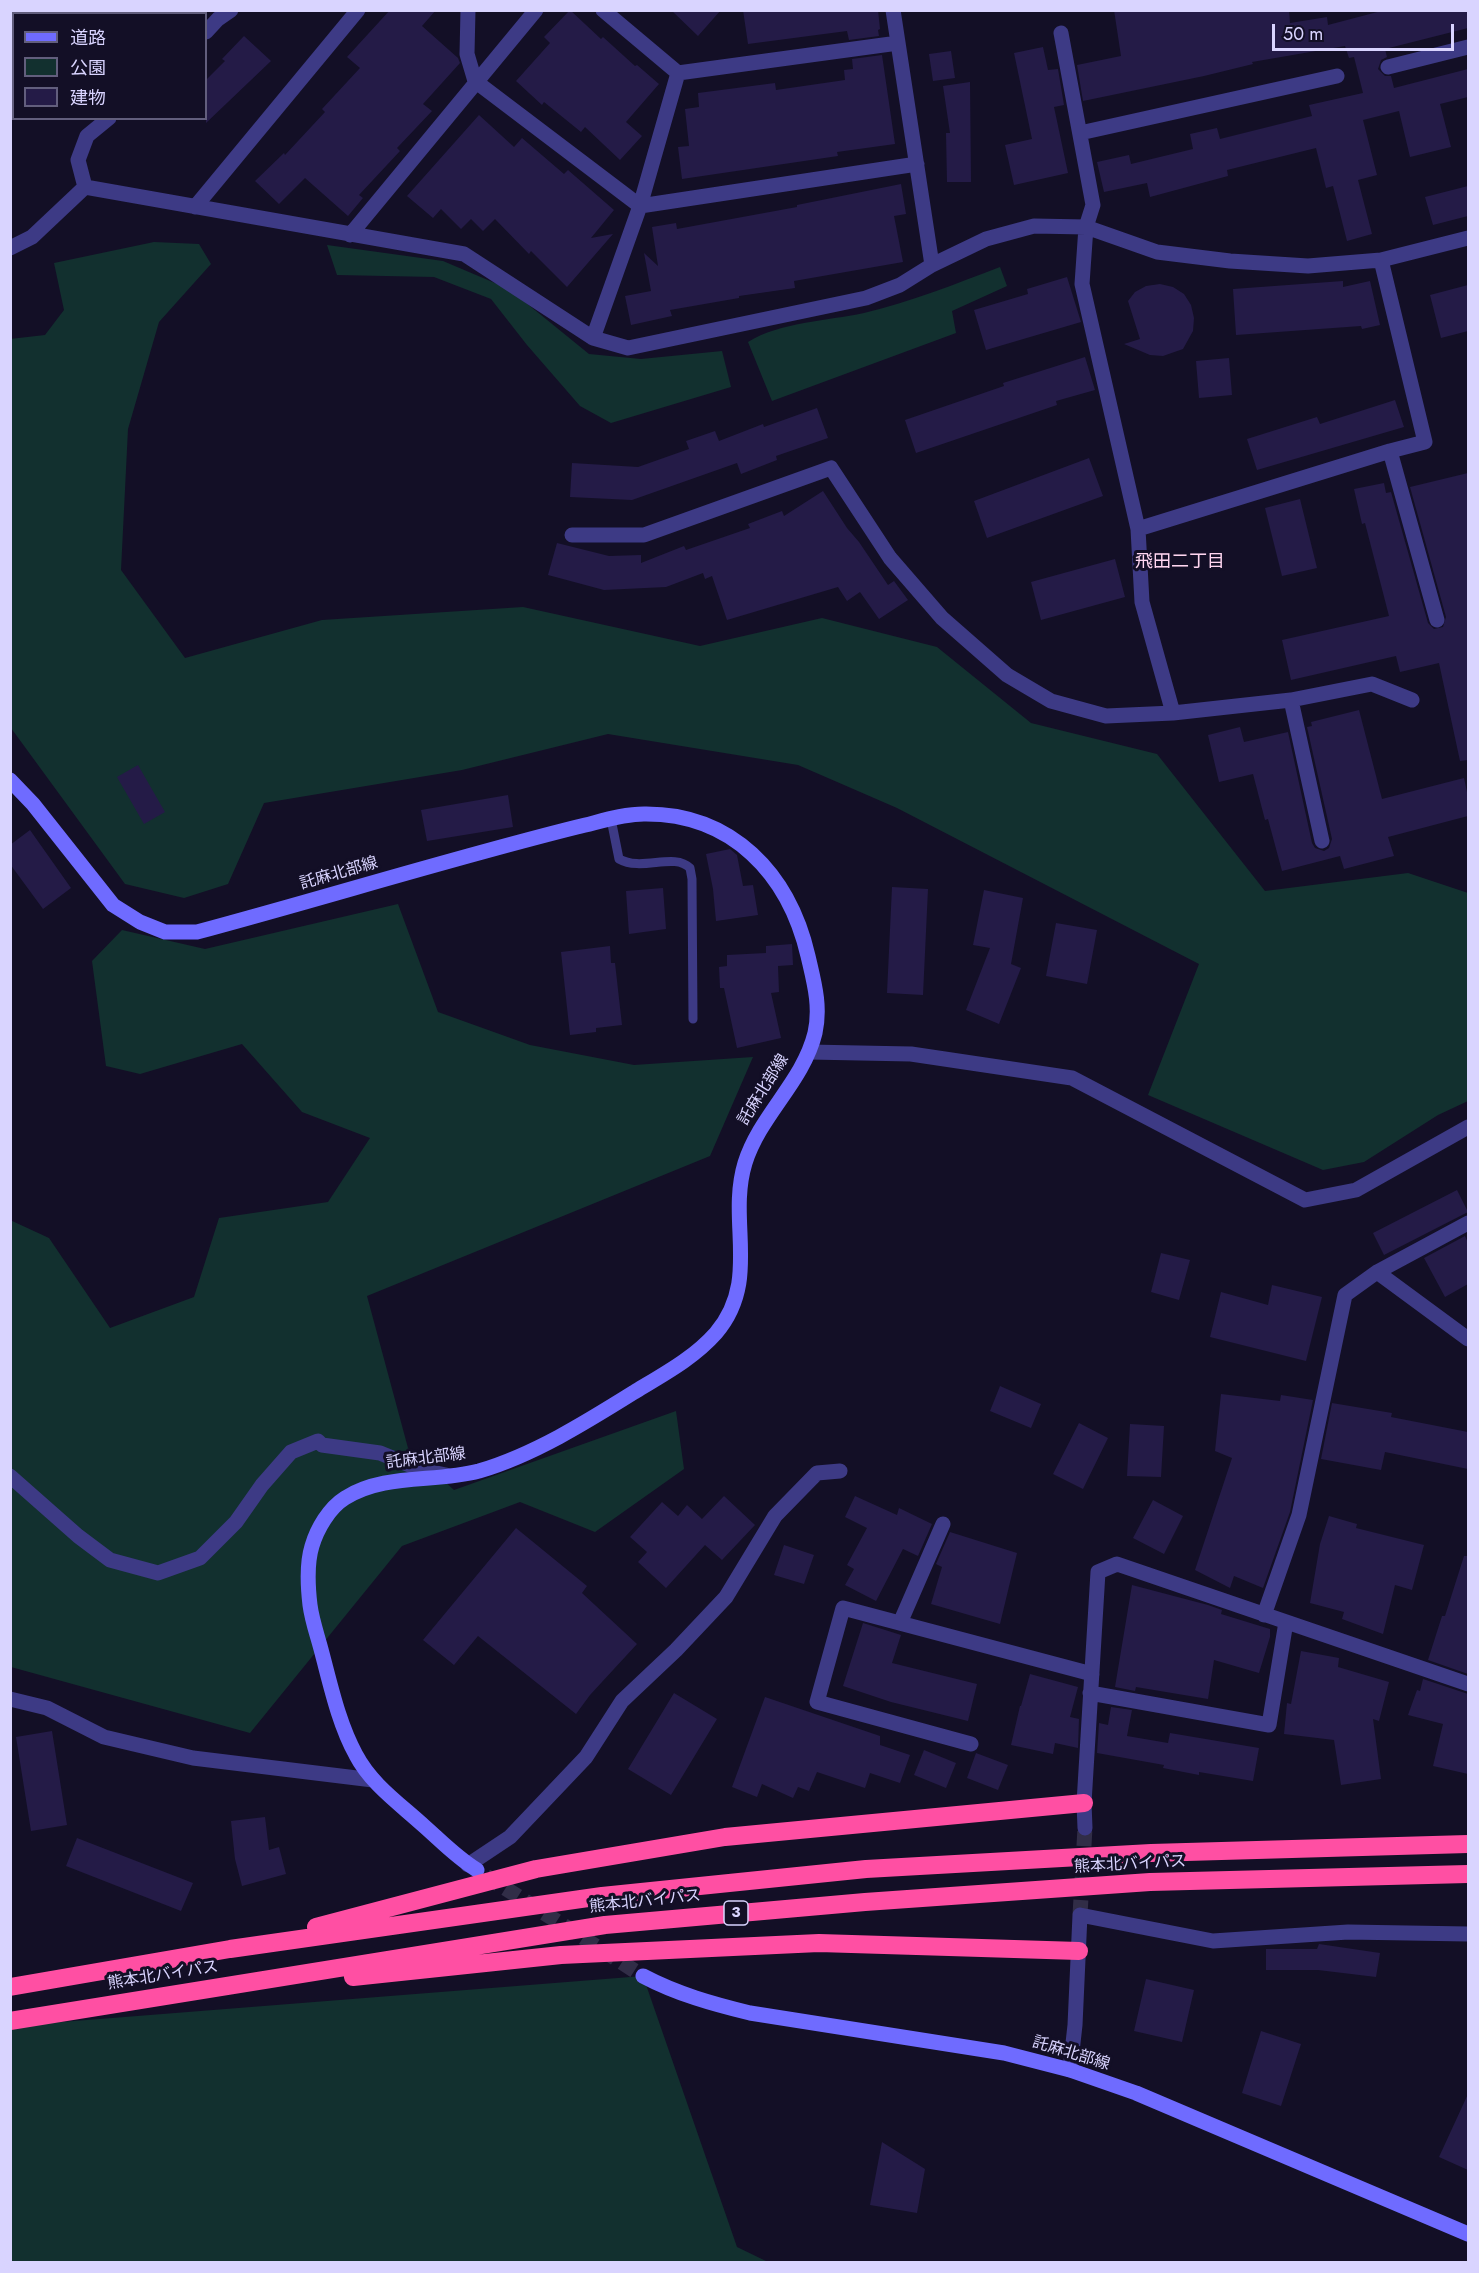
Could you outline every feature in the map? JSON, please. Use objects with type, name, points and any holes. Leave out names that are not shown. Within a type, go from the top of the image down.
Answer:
[{"type":"highway","points":[[230,1949],[536,1869],[571,1863],[725,1837],[1084,1803]]},
{"type":"highway","name":"熊本北バイパス","points":[[10,1987],[230,1949],[602,1896],[866,1869],[1151,1852],[1468,1843]]},
{"type":"highway","name":"熊本北バイパス","points":[[10,2022],[605,1925],[865,1902],[1150,1882],[1468,1874]]},
{"type":"highway","points":[[10,2022],[350,1977],[561,1955],[819,1943],[1079,1951]]},
{"type":"main road","name":"託麻北部線","points":[[10,780],[33,804],[113,905],[140,922],[165,932],[197,932],[528,839],[639,814],[676,816],[710,824],[742,845],[769,869],[802,929],[818,999],[816,1028],[809,1052],[788,1090],[753,1141],[744,1167],[739,1205],[741,1279],[730,1312],[717,1332],[690,1357],[574,1429],[506,1461],[481,1470],[453,1476],[384,1481],[343,1499],[325,1517],[310,1549],[310,1607],[329,1681],[356,1756],[373,1780],[472,1867]]},
{"type":"main road","name":"託麻北部線","points":[[643,1976],[667,1989],[750,2013],[1004,2053],[1070,2070],[1136,2093],[1468,2234]]},
{"type":"street","points":[[207,31],[231,10]]},
{"type":"street","points":[[195,207],[358,10]]},
{"type":"street","points":[[468,10],[467,54],[475,81],[640,206],[917,164]]},
{"type":"street","points":[[350,236],[475,81],[536,10]]},
{"type":"street","points":[[603,10],[678,73],[898,43]]},
{"type":"street","points":[[893,10],[932,265]]},
{"type":"street","points":[[1061,33],[1093,205],[1086,227],[1082,284],[1138,529],[1142,602],[1173,713]]},
{"type":"street","points":[[1388,67],[1468,47]]},
{"type":"street","points":[[594,338],[640,206],[678,73]]},
{"type":"street","points":[[1080,133],[1337,76]]},
{"type":"street","points":[[85,187],[78,160],[87,136],[107,120]]},
{"type":"street","points":[[85,187],[350,236],[464,254],[594,338],[628,348],[866,298],[900,285],[932,265],[987,239],[1034,226],[1086,227],[1157,252],[1230,261],[1308,266],[1381,260],[1468,238]]},
{"type":"street","points":[[10,248],[32,237],[85,187]]},
{"type":"street","points":[[1138,529],[1425,442],[1381,260]]},
{"type":"street","points":[[1390,451],[1437,620]]},
{"type":"street","points":[[572,535],[644,535],[831,468],[890,558],[942,618],[1007,675],[1051,701],[1106,716],[1173,713],[1291,700],[1372,684],[1412,700]]},
{"type":"street","points":[[1291,700],[1322,841]]},
{"type":"street","points":[[809,1052],[911,1054],[1072,1078],[1305,1200],[1356,1190],[1468,1127]]},
{"type":"street","points":[[1264,1615],[1299,1515],[1345,1295],[1377,1272],[1468,1223]]},
{"type":"street","points":[[1377,1272],[1468,1339]]},
{"type":"street","points":[[10,1476],[78,1536],[110,1560],[158,1573],[200,1558],[236,1522],[262,1485],[291,1452],[318,1441],[322,1445],[380,1453],[422,1470],[453,1476]]},
{"type":"street","points":[[472,1867],[510,1837],[586,1757],[622,1701],[726,1597],[775,1516],[817,1473],[840,1471]]},
{"type":"street","points":[[900,1623],[943,1524]]},
{"type":"street","points":[[1085,1828],[1084,1803],[1098,1572],[1117,1563],[1468,1684]]},
{"type":"street","points":[[971,1744],[817,1702],[843,1608],[1092,1674]]},
{"type":"street","points":[[1090,1693],[1269,1725],[1286,1622]]},
{"type":"street","points":[[10,1700],[47,1708],[104,1737],[193,1758],[373,1780]]},
{"type":"street","points":[[1070,2070],[1075,2025],[1080,1915],[1213,1941],[1348,1932],[1468,1934]]},
{"type":"lane","points":[[611,819],[619,859],[638,865],[679,861],[690,868],[693,1019]]},
{"type":"green space","points":[[11,10],[71,10],[73,12],[12,12],[12,98],[10,98]]},
{"type":"green space","points":[[154,242],[199,244],[211,264],[159,322],[128,429],[121,570],[185,658],[322,620],[523,607],[700,646],[822,618],[937,647],[1031,723],[1157,754],[1265,891],[1408,873],[1468,893],[1468,1101],[1438,1115],[1364,1162],[1323,1170],[1148,1095],[1199,964],[897,808],[798,765],[608,734],[462,770],[264,803],[228,884],[184,898],[125,884],[11,728],[10,339],[45,335],[64,310],[54,263]]},
{"type":"green space","points":[[327,245],[443,261],[509,289],[589,354],[641,359],[722,351],[731,387],[611,423],[580,406],[491,299],[434,277],[337,275]]},
{"type":"green space","points":[[1000,267],[1007,286],[952,311],[956,333],[772,401],[748,342],[789,326],[864,313],[899,304]]},
{"type":"green space","points":[[398,904],[438,1012],[530,1045],[634,1065],[753,1057],[710,1156],[367,1296],[408,1448],[454,1490],[676,1411],[684,1469],[595,1532],[520,1502],[402,1546],[250,1733],[11,1667],[10,1220],[49,1238],[110,1328],[194,1297],[219,1218],[328,1202],[370,1138],[302,1112],[242,1044],[140,1074],[106,1066],[92,961],[122,930],[205,949]]},
{"type":"green space","points":[[643,1976],[737,2247],[768,2262],[11,2262],[11,2026]]},
{"type":"building","points":[[390,10],[436,10],[422,26],[458,58],[460,63],[423,104],[432,111],[397,148],[400,151],[359,195],[363,198],[348,216],[305,178],[279,204],[255,181],[284,153],[285,155],[325,112],[322,109],[360,68],[347,57]]},
{"type":"building","points":[[570,10],[601,39],[603,37],[659,84],[626,122],[642,136],[620,160],[585,127],[581,132],[544,102],[542,105],[516,81],[550,43],[544,37]]},
{"type":"building","points":[[671,10],[721,10],[698,36]]},
{"type":"building","points":[[743,10],[878,10],[879,36],[849,40],[847,31],[748,44]]},
{"type":"building","points":[[1114,10],[1289,10],[1290,23],[1327,17],[1328,25],[1385,10],[1468,10],[1468,28],[1385,49],[1387,57],[1381,60],[1378,69],[1385,76],[1391,76],[1394,88],[1468,69],[1468,97],[1440,104],[1451,147],[1410,157],[1399,111],[1363,120],[1377,175],[1358,180],[1372,234],[1347,241],[1333,186],[1326,188],[1316,148],[1227,170],[1228,176],[1150,197],[1147,183],[1104,192],[1097,162],[1129,155],[1131,164],[1193,149],[1190,134],[1217,128],[1220,139],[1312,116],[1309,105],[1363,93],[1354,57],[1349,58],[1345,46],[1252,62],[1253,64],[1204,76],[1083,101],[1077,65],[1121,56]]},
{"type":"building","points":[[244,36],[271,61],[206,123],[207,79],[225,61],[222,59]]},
{"type":"building","points":[[1043,47],[1048,70],[1058,69],[1064,105],[1054,107],[1068,173],[1014,185],[1005,145],[1032,139],[1014,53]]},
{"type":"building","points":[[951,51],[955,78],[933,81],[929,54]]},
{"type":"building","points":[[882,55],[895,144],[837,152],[838,156],[682,179],[678,147],[689,146],[685,109],[699,107],[698,93],[775,83],[776,90],[845,80],[844,70],[853,69],[852,59]]},
{"type":"building","points":[[970,82],[971,182],[947,182],[946,133],[950,133],[943,86]]},
{"type":"building","points":[[479,115],[514,147],[522,138],[564,174],[568,170],[614,210],[591,238],[613,234],[567,287],[531,251],[529,254],[495,219],[483,231],[471,219],[461,229],[441,209],[433,218],[407,196]]},
{"type":"building","points":[[901,184],[906,214],[894,216],[903,262],[794,281],[795,288],[739,296],[739,298],[670,310],[672,316],[631,325],[625,296],[651,291],[644,253],[658,266],[652,227],[676,223],[677,229],[797,207],[797,205]]},
{"type":"building","points":[[1468,186],[1468,216],[1433,225],[1425,197]]},
{"type":"building","points":[[1067,277],[1081,322],[986,350],[974,310],[1028,294],[1027,289]]},
{"type":"building","points":[[1343,281],[1343,287],[1370,281],[1380,325],[1362,329],[1361,326],[1236,335],[1233,289]]},
{"type":"building","points":[[1160,284],[1173,287],[1184,294],[1191,305],[1194,318],[1193,331],[1183,349],[1163,356],[1150,355],[1124,344],[1140,339],[1128,301],[1135,292],[1146,286]]},
{"type":"building","points":[[1468,285],[1468,331],[1441,338],[1430,295]]},
{"type":"building","points":[[1085,357],[1095,390],[1056,401],[1057,405],[916,453],[905,420],[1004,386],[1003,383]]},
{"type":"building","points":[[1229,358],[1232,395],[1199,398],[1196,361]]},
{"type":"building","points":[[1395,400],[1404,427],[1257,470],[1247,439],[1317,417],[1320,424]]},
{"type":"building","points":[[817,408],[828,438],[776,456],[777,460],[741,474],[737,463],[632,500],[570,497],[572,463],[638,467],[689,449],[686,441],[715,431],[719,441],[763,424],[764,427]]},
{"type":"building","points":[[1089,458],[1103,496],[987,538],[974,501]]},
{"type":"building","points":[[1468,473],[1468,760],[1460,761],[1439,663],[1400,672],[1396,656],[1291,680],[1282,640],[1389,616],[1354,489],[1384,483],[1386,493],[1391,492],[1428,623],[1434,629],[1443,627],[1446,617],[1410,487]]},
{"type":"building","points":[[823,491],[888,585],[894,581],[908,600],[879,619],[860,592],[847,601],[838,587],[727,620],[712,576],[705,579],[703,573],[666,587],[604,590],[548,575],[557,543],[609,556],[641,555],[641,563],[684,546],[686,550],[750,528],[748,524],[782,511],[784,516]]},
{"type":"building","points":[[1300,499],[1317,568],[1282,576],[1265,508]]},
{"type":"building","points":[[1115,559],[1125,597],[1041,620],[1031,582]]},
{"type":"building","points":[[1359,710],[1382,799],[1464,778],[1468,797],[1468,816],[1388,837],[1394,856],[1344,869],[1340,856],[1282,871],[1253,774],[1219,782],[1208,735],[1240,727],[1244,742],[1288,732],[1312,843],[1315,848],[1324,851],[1329,848],[1332,839],[1307,727],[1312,726],[1311,722]]},
{"type":"building","points":[[138,765],[165,812],[144,824],[117,777]]},
{"type":"building","points":[[508,795],[513,827],[427,841],[421,810]]},
{"type":"building","points":[[30,830],[71,888],[43,909],[10,864],[10,845]]},
{"type":"building","points":[[730,849],[737,855],[743,886],[753,885],[758,915],[716,921],[706,854]]},
{"type":"building","points":[[892,887],[928,889],[923,995],[887,993]]},
{"type":"building","points":[[663,888],[666,929],[629,934],[626,891]]},
{"type":"building","points":[[984,890],[1023,898],[1011,964],[1021,968],[999,1024],[966,1010],[990,948],[973,945]]},
{"type":"building","points":[[1056,923],[1097,930],[1087,984],[1046,976]]},
{"type":"building","points":[[792,944],[793,965],[778,966],[779,992],[771,993],[781,1038],[737,1048],[724,988],[720,988],[719,967],[727,966],[727,955],[766,953],[766,946]]},
{"type":"building","points":[[610,946],[611,963],[615,963],[622,1025],[596,1028],[596,1032],[570,1035],[561,952]]},
{"type":"building","points":[[1457,1190],[1468,1212],[1384,1255],[1373,1233]]},
{"type":"building","points":[[1465,1236],[1468,1243],[1468,1284],[1445,1297],[1424,1258]]},
{"type":"building","points":[[1161,1253],[1190,1260],[1179,1300],[1151,1292]]},
{"type":"building","points":[[1272,1285],[1322,1297],[1306,1361],[1210,1337],[1221,1292],[1268,1305]]},
{"type":"building","points":[[1000,1386],[1041,1404],[1031,1428],[990,1411]]},
{"type":"building","points":[[1221,1394],[1280,1401],[1281,1395],[1313,1400],[1290,1512],[1263,1588],[1234,1576],[1230,1588],[1195,1570],[1232,1458],[1215,1451]]},
{"type":"building","points":[[1332,1403],[1392,1413],[1391,1417],[1468,1432],[1468,1469],[1385,1452],[1381,1470],[1321,1459]]},
{"type":"building","points":[[1079,1423],[1108,1438],[1083,1489],[1053,1474]]},
{"type":"building","points":[[1130,1424],[1164,1426],[1161,1477],[1127,1476]]},
{"type":"building","points":[[724,1496],[755,1525],[722,1560],[705,1545],[666,1588],[638,1562],[647,1552],[630,1537],[662,1502],[678,1516],[687,1505],[702,1519]]},
{"type":"building","points":[[855,1496],[897,1515],[899,1508],[932,1524],[918,1556],[903,1549],[876,1601],[845,1585],[854,1569],[847,1565],[867,1528],[845,1517]]},
{"type":"building","points":[[1153,1500],[1183,1516],[1164,1554],[1133,1538]]},
{"type":"building","points":[[1329,1516],[1357,1524],[1356,1528],[1424,1545],[1412,1590],[1395,1585],[1383,1634],[1342,1619],[1344,1612],[1310,1603],[1320,1544]]},
{"type":"building","points":[[516,1528],[587,1586],[582,1593],[637,1644],[590,1695],[576,1714],[478,1636],[454,1665],[423,1640]]},
{"type":"building","points":[[950,1532],[1017,1553],[1000,1624],[931,1604],[942,1567],[936,1564]]},
{"type":"building","points":[[784,1545],[814,1555],[804,1584],[774,1575]]},
{"type":"building","points":[[1464,1556],[1468,1556],[1468,1674],[1428,1660]]},
{"type":"building","points":[[1132,1585],[1208,1605],[1222,1610],[1221,1614],[1270,1629],[1270,1637],[1259,1673],[1214,1660],[1208,1699],[1136,1687],[1135,1691],[1115,1687]]},
{"type":"building","points":[[863,1623],[901,1635],[892,1663],[977,1684],[968,1721],[891,1702],[843,1686]]},
{"type":"building","points":[[1301,1651],[1339,1658],[1338,1667],[1389,1682],[1379,1721],[1373,1719],[1381,1779],[1341,1785],[1334,1740],[1284,1734],[1287,1703],[1291,1704]]},
{"type":"building","points":[[1030,1674],[1078,1687],[1070,1717],[1079,1719],[1078,1748],[1055,1743],[1053,1754],[1011,1745]]},
{"type":"building","points":[[1423,1679],[1468,1694],[1468,1774],[1433,1766],[1443,1724],[1408,1715],[1417,1690],[1420,1691]]},
{"type":"building","points":[[674,1693],[717,1719],[671,1795],[628,1769]]},
{"type":"building","points":[[765,1697],[880,1736],[880,1745],[910,1755],[900,1783],[870,1773],[865,1788],[817,1772],[809,1791],[798,1787],[793,1798],[762,1784],[757,1797],[732,1787]]},
{"type":"building","points":[[1111,1707],[1132,1710],[1127,1736],[1168,1743],[1170,1733],[1259,1748],[1253,1781],[1199,1772],[1199,1775],[1163,1768],[1164,1765],[1097,1753],[1099,1723],[1108,1725]]},
{"type":"building","points":[[52,1731],[67,1825],[31,1831],[16,1737]]},
{"type":"building","points":[[924,1750],[956,1763],[946,1788],[914,1775]]},
{"type":"building","points":[[976,1753],[1008,1765],[998,1790],[967,1778]]},
{"type":"building","points":[[265,1817],[269,1850],[279,1847],[286,1874],[242,1886],[235,1859],[231,1821]]},
{"type":"building","points":[[77,1838],[193,1883],[181,1911],[66,1866]]},
{"type":"building","points":[[1319,1944],[1380,1953],[1376,1977],[1318,1970],[1266,1970],[1266,1949],[1317,1949]]},
{"type":"building","points":[[1146,1979],[1194,1990],[1182,2042],[1134,2031]]},
{"type":"building","points":[[1261,2031],[1301,2044],[1281,2106],[1242,2093]]},
{"type":"building","points":[[1468,2094],[1468,2170],[1439,2157]]},
{"type":"building","points":[[882,2142],[925,2169],[917,2213],[870,2205]]},
{"type":"tunnel","points":[[1080,1915],[1085,1828]]},
{"type":"tunnel","points":[[486,1876],[643,1976]]},
{"type":"district","name":"飛田二丁目","points":[[1180,563]]}]
